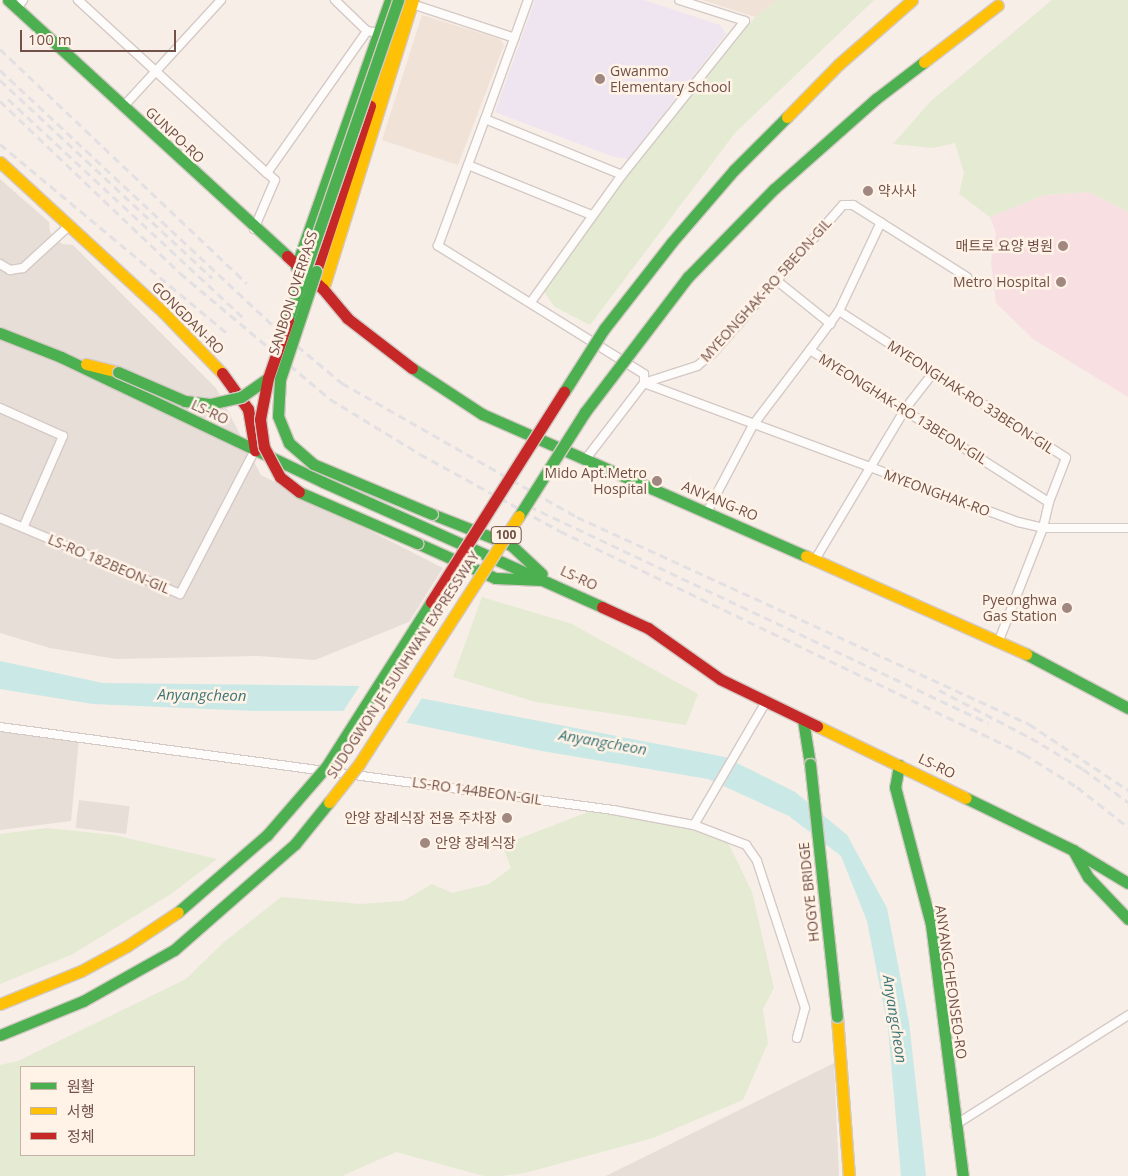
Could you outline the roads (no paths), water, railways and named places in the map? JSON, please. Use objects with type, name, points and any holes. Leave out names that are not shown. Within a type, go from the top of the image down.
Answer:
[{"type":"main road","points":[[296,267],[390,0]]},
{"type":"main road","points":[[398,0],[268,378],[260,418],[264,447],[280,477],[305,496],[417,542],[495,578],[548,581]]},
{"type":"main road","name":"SUDOGWON JE1SUNHWAN EXPRESSWAY","points":[[0,1004],[81,970],[127,946],[178,912],[267,835],[326,766],[599,337],[672,242],[734,170],[833,70],[912,0]]},
{"type":"main road","points":[[323,289],[410,1]]},
{"type":"main road","name":"SANBON OVERPASS","points":[[410,1],[280,379],[278,416],[289,443],[313,464],[511,545],[548,581]]},
{"type":"main road","name":"GUNPO-RO","points":[[16,2],[123,107],[296,267],[323,289]]},
{"type":"main road","name":"SUDOGWON JE1SUNHWAN EXPRESSWAY","points":[[0,1035],[84,1001],[174,950],[295,844],[359,764],[585,412],[688,277],[774,189],[877,98],[998,5]]},
{"type":"main road","name":"GONGDAN-RO","points":[[0,162],[164,313],[232,383],[248,409],[255,450]]},
{"type":"main road","name":"ANYANG-RO","points":[[323,289],[347,318],[386,351],[482,414],[816,558],[999,640],[1128,708]]},
{"type":"main road","name":"LS-RO","points":[[0,333],[61,357],[255,450],[548,581],[648,628],[720,679],[1073,850],[1128,882]]},
{"type":"main road","points":[[61,357],[118,372],[185,401],[210,404],[241,397],[268,378]]},
{"type":"main road","name":"HOGYE BRIDGE","points":[[803,720],[810,764],[837,1017],[849,1176]]},
{"type":"main road","name":"ANYANGCHEONSEO-RO","points":[[898,765],[895,787],[931,924],[955,1125],[963,1176]]},
{"type":"main road","points":[[1073,850],[1088,877],[1128,919]]},
{"type":"street","points":[[78,0],[154,72],[276,180],[254,228]]},
{"type":"street","points":[[123,107],[220,0]]},
{"type":"street","points":[[335,0],[367,32],[379,33]]},
{"type":"street","points":[[528,0],[438,246],[531,302],[644,374],[644,383],[585,460]]},
{"type":"street","points":[[531,302],[622,175],[744,21],[679,0]]},
{"type":"street","points":[[706,9],[709,0]]},
{"type":"street","points":[[410,1],[515,38]]},
{"type":"street","points":[[266,173],[367,32]]},
{"type":"street","points":[[485,119],[622,175]]},
{"type":"street","points":[[468,165],[592,215]]},
{"type":"street","name":"MYEONGHAK-RO 5BEON-GIL","points":[[644,383],[697,366],[712,354],[843,205],[853,204],[968,277]]},
{"type":"street","points":[[810,350],[839,311],[881,222]]},
{"type":"street","points":[[0,264],[10,270],[23,268],[70,225]]},
{"type":"street","points":[[776,280],[831,324]]},
{"type":"street","name":"MYEONGHAK-RO 33BEON-GIL","points":[[839,311],[1066,458],[1049,502],[1044,528],[999,640]]},
{"type":"street","name":"MYEONGHAK-RO 13BEON-GIL","points":[[753,425],[810,350],[1049,502]]},
{"type":"street","points":[[816,558],[905,409],[933,373]]},
{"type":"street","name":"MYEONGHAK-RO","points":[[644,383],[1018,522],[1044,528],[1128,528]]},
{"type":"street","points":[[0,408],[63,436],[23,528]]},
{"type":"street","points":[[707,512],[753,425]]},
{"type":"street","name":"LS-RO 182BEON-GIL","points":[[0,518],[180,594],[255,450]]},
{"type":"street","points":[[694,825],[766,702]]},
{"type":"street","name":"LS-RO 144BEON-GIL","points":[[0,727],[446,786],[694,825],[746,845],[757,861],[805,1008],[797,1038]]},
{"type":"street","points":[[955,1125],[1128,1015]]},
{"type":"water","name":"Anyangcheon","points":[[0,661],[103,683],[358,686],[725,757],[795,792],[847,835],[887,908],[909,1022],[926,1176],[901,1176],[888,1028],[867,921],[841,856],[789,816],[708,779],[542,751],[351,711],[256,711],[93,704],[0,689]]},
{"type":"railway","points":[[0,49],[247,283]]},
{"type":"railway","points":[[0,70],[277,329],[342,383],[577,517],[1029,724],[1128,790]]},
{"type":"railway","points":[[0,80],[212,278]]},
{"type":"railway","points":[[8,99],[243,317]]},
{"type":"railway","points":[[0,101],[180,273],[330,399],[420,454],[560,531],[1024,754],[1077,787],[1128,827]]},
{"type":"railway","points":[[0,144],[228,334]]},
{"type":"railway","points":[[529,506],[988,723]]},
{"type":"railway","points":[[939,690],[1031,738],[1083,769],[1128,802]]},
{"type":"place","name":"Gwanmo Elementary School","points":[[600,79]]},
{"type":"place","name":"약사사","points":[[868,191]]},
{"type":"place","name":"매트로 요양 병원","points":[[1063,246]]},
{"type":"place","name":"Metro Hospital","points":[[1061,282]]},
{"type":"place","name":"Mido Apt.Metro Hospital","points":[[657,481]]},
{"type":"place","name":"Pyeonghwa Gas Station","points":[[1067,608]]},
{"type":"place","name":"안양 장례식장 전용 주차장","points":[[507,818]]},
{"type":"place","name":"안양 장례식장","points":[[425,843]]}]
